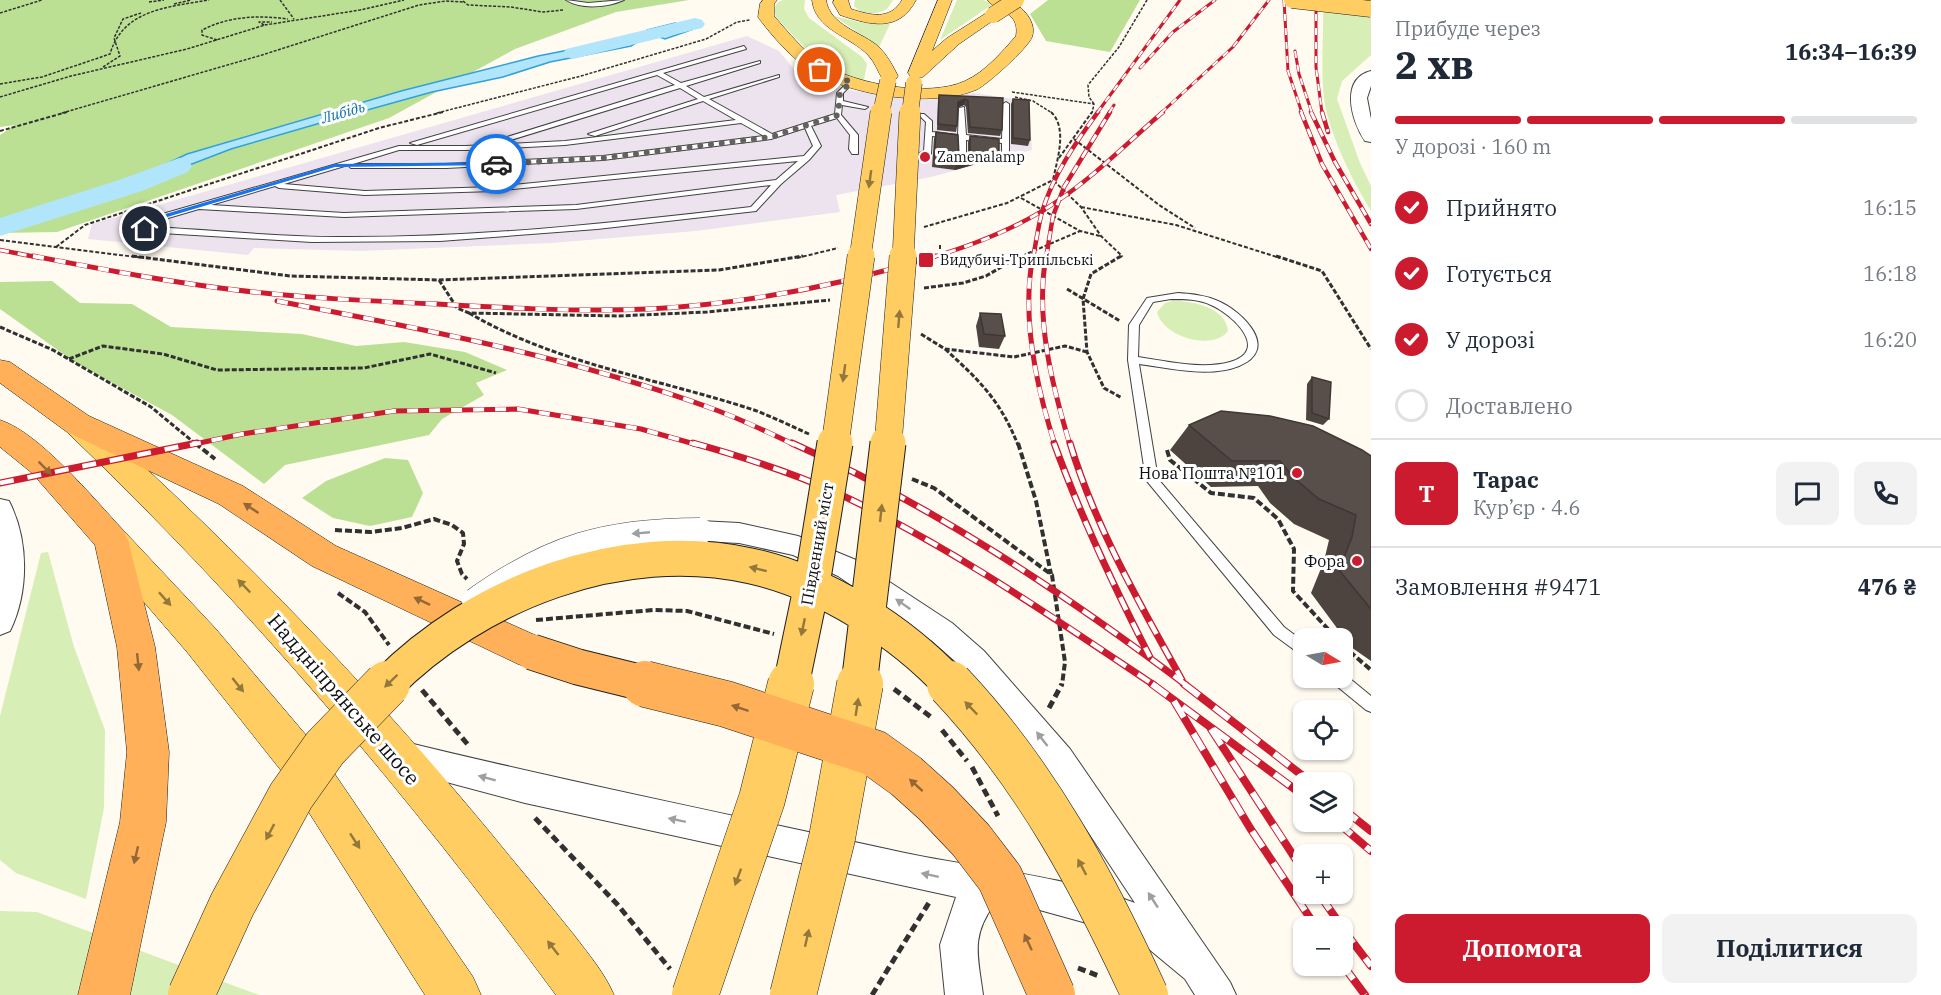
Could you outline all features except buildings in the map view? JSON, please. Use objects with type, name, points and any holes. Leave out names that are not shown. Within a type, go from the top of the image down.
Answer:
[{"type":"highway","points":[[0,369],[78,424],[231,495],[324,556],[532,652],[578,667],[726,704],[874,753],[936,802],[971,840],[1000,879],[1052,995]]},
{"type":"highway","points":[[0,431],[43,465],[111,540],[128,604],[136,646],[148,752],[143,822],[104,995]]},
{"type":"main road","points":[[770,0],[767,4],[766,17],[798,52],[832,75],[851,82],[934,93],[959,89],[976,83],[1024,37],[1024,22],[1019,15],[994,7]]},
{"type":"main road","points":[[819,0],[819,6],[824,15],[875,53],[904,81]]},
{"type":"main road","points":[[841,0],[840,3],[845,12],[865,18],[886,19],[901,12],[909,0]]},
{"type":"main road","points":[[909,28],[923,0]]},
{"type":"main road","points":[[793,995],[849,757],[861,679],[888,442],[902,276],[909,133],[904,81],[927,42],[945,0]]},
{"type":"main road","points":[[904,81],[994,7],[1016,0]]},
{"type":"main road","points":[[1292,0],[1371,9]]},
{"type":"main road","points":[[1340,0],[1371,3]]},
{"type":"main road","name":"Південний міст","points":[[695,995],[745,857],[780,734],[798,651],[828,480],[877,130],[904,81]]},
{"type":"main road","name":"Наддніпрянське шосе","points":[[78,424],[141,481],[324,671],[396,754],[588,995]]},
{"type":"main road","points":[[111,540],[201,640],[302,763],[455,995]]},
{"type":"main road","points":[[190,995],[226,914],[282,809],[312,764],[376,695],[434,642],[470,619],[528,589],[581,573],[663,559],[736,563],[801,582],[839,600],[900,639],[940,675],[987,724],[1029,780],[1075,855],[1120,939],[1145,995]]},
{"type":"street","points":[[1371,76],[1359,89],[1364,96],[1361,116],[1371,137]]},
{"type":"street","points":[[0,508],[8,524],[12,554],[2,610]]},
{"type":"street","points":[[434,642],[454,616],[494,586],[527,568],[572,549],[619,535],[700,531],[739,533],[798,546],[847,568],[942,632],[974,660],[1059,760],[1207,981]]},
{"type":"street","points":[[396,754],[525,788],[987,885],[1036,892],[1150,927],[1207,981]]},
{"type":"street","points":[[964,995],[958,945],[968,910],[987,885]]},
{"type":"lane","points":[[569,0],[579,4],[593,5],[621,0]]},
{"type":"lane","points":[[744,48],[155,219],[145,229],[335,240],[579,228],[753,209],[817,146],[807,126]]},
{"type":"lane","points":[[479,147],[758,62]]},
{"type":"lane","points":[[658,73],[771,137]]},
{"type":"lane","points":[[565,143],[777,76]]},
{"type":"lane","points":[[904,81],[929,121],[927,152],[917,156]]},
{"type":"lane","points":[[851,82],[840,93],[838,115],[854,135],[855,152]]},
{"type":"lane","points":[[840,103],[865,107]]},
{"type":"lane","points":[[1006,104],[1006,154]]},
{"type":"lane","points":[[962,108],[962,159]]},
{"type":"lane","points":[[335,165],[540,163],[603,158],[771,137],[838,115]]},
{"type":"lane","points":[[399,148],[565,143],[742,121]]},
{"type":"lane","points":[[928,134],[1006,141]]},
{"type":"lane","points":[[272,186],[365,193],[494,189],[806,158]]},
{"type":"lane","points":[[201,207],[344,216],[456,213],[576,207],[778,182]]},
{"type":"lane","points":[[1133,360],[1191,367],[1217,367],[1242,360],[1251,349],[1252,337],[1240,319],[1225,307],[1207,300],[1185,296],[1165,296],[1150,300],[1134,325],[1133,360],[1152,480],[1279,631],[1293,642]]},
{"type":"lane","points":[[1350,688],[1371,705]]},
{"type":"path","points":[[0,13],[42,0]]},
{"type":"path","points":[[149,3],[164,0]]},
{"type":"path","points":[[0,84],[18,83],[56,75],[110,54],[114,38],[123,19],[190,0]]},
{"type":"path","points":[[114,38],[138,17],[209,0]]},
{"type":"path","points":[[280,0],[295,20]]},
{"type":"path","points":[[0,97],[99,69],[217,40],[264,25],[360,10],[404,0]]},
{"type":"path","points":[[1057,160],[1092,116],[1094,104],[1089,97],[1088,86],[1119,47],[1147,0]]},
{"type":"path","points":[[0,131],[262,55],[419,5],[463,1],[468,5],[555,13],[579,4]]},
{"type":"path","points":[[217,40],[202,35],[202,30],[239,17],[253,15],[295,20]]},
{"type":"path","points":[[56,248],[85,225],[379,128],[580,76],[706,39],[737,22],[766,17]]},
{"type":"path","points":[[264,25],[259,22],[266,20],[276,23]]},
{"type":"path","points":[[99,69],[120,56],[114,38]]},
{"type":"path","points":[[917,229],[951,221],[1020,198],[1035,192],[1053,180],[1060,124],[1054,114],[1032,99],[1009,94],[1094,104]]},
{"type":"path","points":[[1074,139],[1159,205],[1200,232]]},
{"type":"path","points":[[1053,180],[1081,207],[1101,236],[1122,256],[1091,274],[1083,299],[1087,352],[1104,388],[1141,407],[1159,421],[1170,460],[1211,493],[1254,498],[1278,519],[1294,549],[1293,591],[1327,628]]},
{"type":"path","points":[[1020,198],[1080,231],[1101,236]]},
{"type":"path","points":[[1081,207],[1116,212],[1200,232],[1322,271],[1371,349]]},
{"type":"path","points":[[916,289],[963,283],[986,276],[1029,251],[1080,231]]},
{"type":"path","points":[[0,240],[290,276],[439,280],[719,270],[792,259],[849,245]]},
{"type":"path","points":[[939,250],[940,245]]},
{"type":"path","points":[[439,280],[457,308],[469,313],[618,316],[707,312],[837,299]]},
{"type":"path","points":[[1067,289],[1133,329]]},
{"type":"path","points":[[825,300],[839,303]]},
{"type":"path","points":[[0,327],[68,360],[151,407],[210,454]]},
{"type":"path","points":[[915,330],[945,349],[986,386],[1011,427],[1036,493],[1052,575]]},
{"type":"path","points":[[68,360],[103,346],[162,354],[218,370],[364,368],[429,354],[496,373]]},
{"type":"path","points":[[945,349],[1014,357],[1065,346],[1087,352]]},
{"type":"path","points":[[323,528],[346,532],[402,528]]},
{"type":"path","points":[[1353,654],[1371,670]]},
{"type":"shaded area","points":[[747,36],[779,51],[797,73],[854,91],[929,100],[974,93],[1029,101],[1032,150],[931,177],[836,195],[840,212],[696,231],[552,243],[360,251],[254,248],[248,255],[88,239],[92,224]]},
{"type":"green space","points":[[0,0],[689,0],[616,12],[515,49],[389,118],[57,232],[0,233],[0,135],[15,125],[0,127]]},
{"type":"green space","points":[[783,0],[805,0],[804,9],[809,18],[862,57],[867,64],[864,80],[836,71],[805,48],[776,17],[774,10],[777,3]]},
{"type":"green space","points":[[855,0],[893,0],[887,9],[870,13],[857,9],[854,6]]},
{"type":"green space","points":[[957,0],[983,0],[993,4],[940,40]]},
{"type":"green space","points":[[1048,0],[1140,0],[1110,52],[1046,41],[1030,14]]},
{"type":"green space","points":[[1323,8],[1371,13],[1371,55],[1342,81],[1337,99],[1360,163],[1371,186],[1371,211],[1346,164],[1327,114],[1322,75]]},
{"type":"green space","points":[[834,16],[859,22],[890,24],[879,47]]},
{"type":"green space","points":[[52,281],[80,303],[132,304],[171,327],[302,334],[356,346],[404,342],[465,352],[507,370],[476,383],[484,395],[442,419],[429,435],[285,465],[264,484],[172,415],[76,363],[0,309],[0,282]]},
{"type":"green space","points":[[1173,301],[1198,304],[1215,311],[1226,323],[1228,331],[1221,337],[1200,341],[1177,334],[1161,321],[1157,312],[1165,303]]},
{"type":"green space","points":[[385,458],[408,460],[423,493],[412,517],[370,526],[333,518],[302,498],[326,481]]},
{"type":"green space","points":[[48,552],[74,647],[105,730],[104,808],[86,899],[16,873],[0,860],[0,716],[41,553]]},
{"type":"green space","points":[[0,911],[37,912],[259,995],[0,995]]},
{"type":"water","points":[[675,23],[691,30],[665,39],[648,33],[647,30]]},
{"type":"water","points":[[624,39],[639,41],[631,46],[550,62],[503,77],[432,92],[317,124],[231,149],[127,189],[126,183],[187,154],[401,91],[538,56]]},
{"type":"waterway","name":"Либідь","points":[[573,53],[695,24]]},
{"type":"waterway","name":"Либідь","points":[[0,227],[132,185],[179,166]]},
{"type":"railway","points":[[1097,113],[1180,0]]},
{"type":"railway","points":[[1140,68],[1173,32],[1215,0]]},
{"type":"railway","points":[[1161,113],[1233,47],[1269,0]]},
{"type":"railway","points":[[1284,0],[1288,71],[1302,113]]},
{"type":"railway","points":[[1316,0],[1316,67],[1322,113]]},
{"type":"railway","points":[[1295,51],[1299,74],[1312,113]]},
{"type":"railway","points":[[1109,113],[1114,105]]},
{"type":"railway","points":[[1042,211],[1059,172],[1098,112]]},
{"type":"railway","points":[[1059,200],[1064,187],[1110,112]]},
{"type":"railway","points":[[1059,200],[1110,160],[1163,112]]},
{"type":"railway","points":[[1301,112],[1322,164],[1371,249]]},
{"type":"railway","points":[[1311,112],[1335,162],[1371,224]]},
{"type":"railway","points":[[1322,112],[1328,132]]},
{"type":"railway","points":[[1042,211],[1059,200]]},
{"type":"railway","points":[[1046,258],[1053,216],[1059,200]]},
{"type":"railway","points":[[930,258],[994,236],[1042,211]]},
{"type":"railway","points":[[1033,258],[1042,211]]},
{"type":"railway","points":[[0,250],[41,258]]},
{"type":"railway","points":[[33,256],[160,279],[261,293],[387,302],[595,310],[648,309],[757,298],[865,276],[935,256]]},
{"type":"railway","points":[[1033,256],[1029,303],[1032,351],[1055,445]]},
{"type":"railway","points":[[1046,256],[1043,304],[1047,352],[1070,445]]},
{"type":"railway","points":[[277,301],[499,346],[609,375],[716,410],[795,445]]},
{"type":"railway","points":[[190,445],[242,434],[394,411],[518,409],[641,429],[698,445]]},
{"type":"railway","points":[[0,483],[197,443]]},
{"type":"railway","points":[[693,443],[800,478],[877,513],[998,582],[1154,685]]},
{"type":"railway","points":[[792,443],[895,494],[996,553],[1093,617],[1186,685]]},
{"type":"railway","points":[[1054,443],[1099,552],[1150,657]]},
{"type":"railway","points":[[1070,443],[1105,535],[1182,680]]},
{"type":"railway","points":[[1152,684],[1293,788]]},
{"type":"railway","points":[[1184,684],[1298,772]]},
{"type":"railway","points":[[1174,701],[1250,828],[1309,916]]},
{"type":"railway","points":[[1211,729],[1293,855]]},
{"type":"railway","points":[[1353,817],[1371,831]]},
{"type":"railway","points":[[1349,832],[1371,851]]},
{"type":"railway","points":[[1326,904],[1334,916]]},
{"type":"railway","points":[[1353,942],[1371,966]]},
{"type":"railway","points":[[1351,976],[1365,995]]},
{"type":"way so far","points":[[496,164],[603,158],[771,137],[838,115],[840,93],[851,82],[820,70]]},
{"type":"place","name":"Zamenalamp","points":[[925,157]]},
{"type":"place","name":"Видубичі-Трипільські","points":[[926,260]]},
{"type":"place","name":"Нова Пошта №101","points":[[1297,473]]},
{"type":"place","name":"Фора","points":[[1357,561]]},
{"type":"route","points":[[145,229],[155,219],[272,186],[335,165],[496,164]]}]
